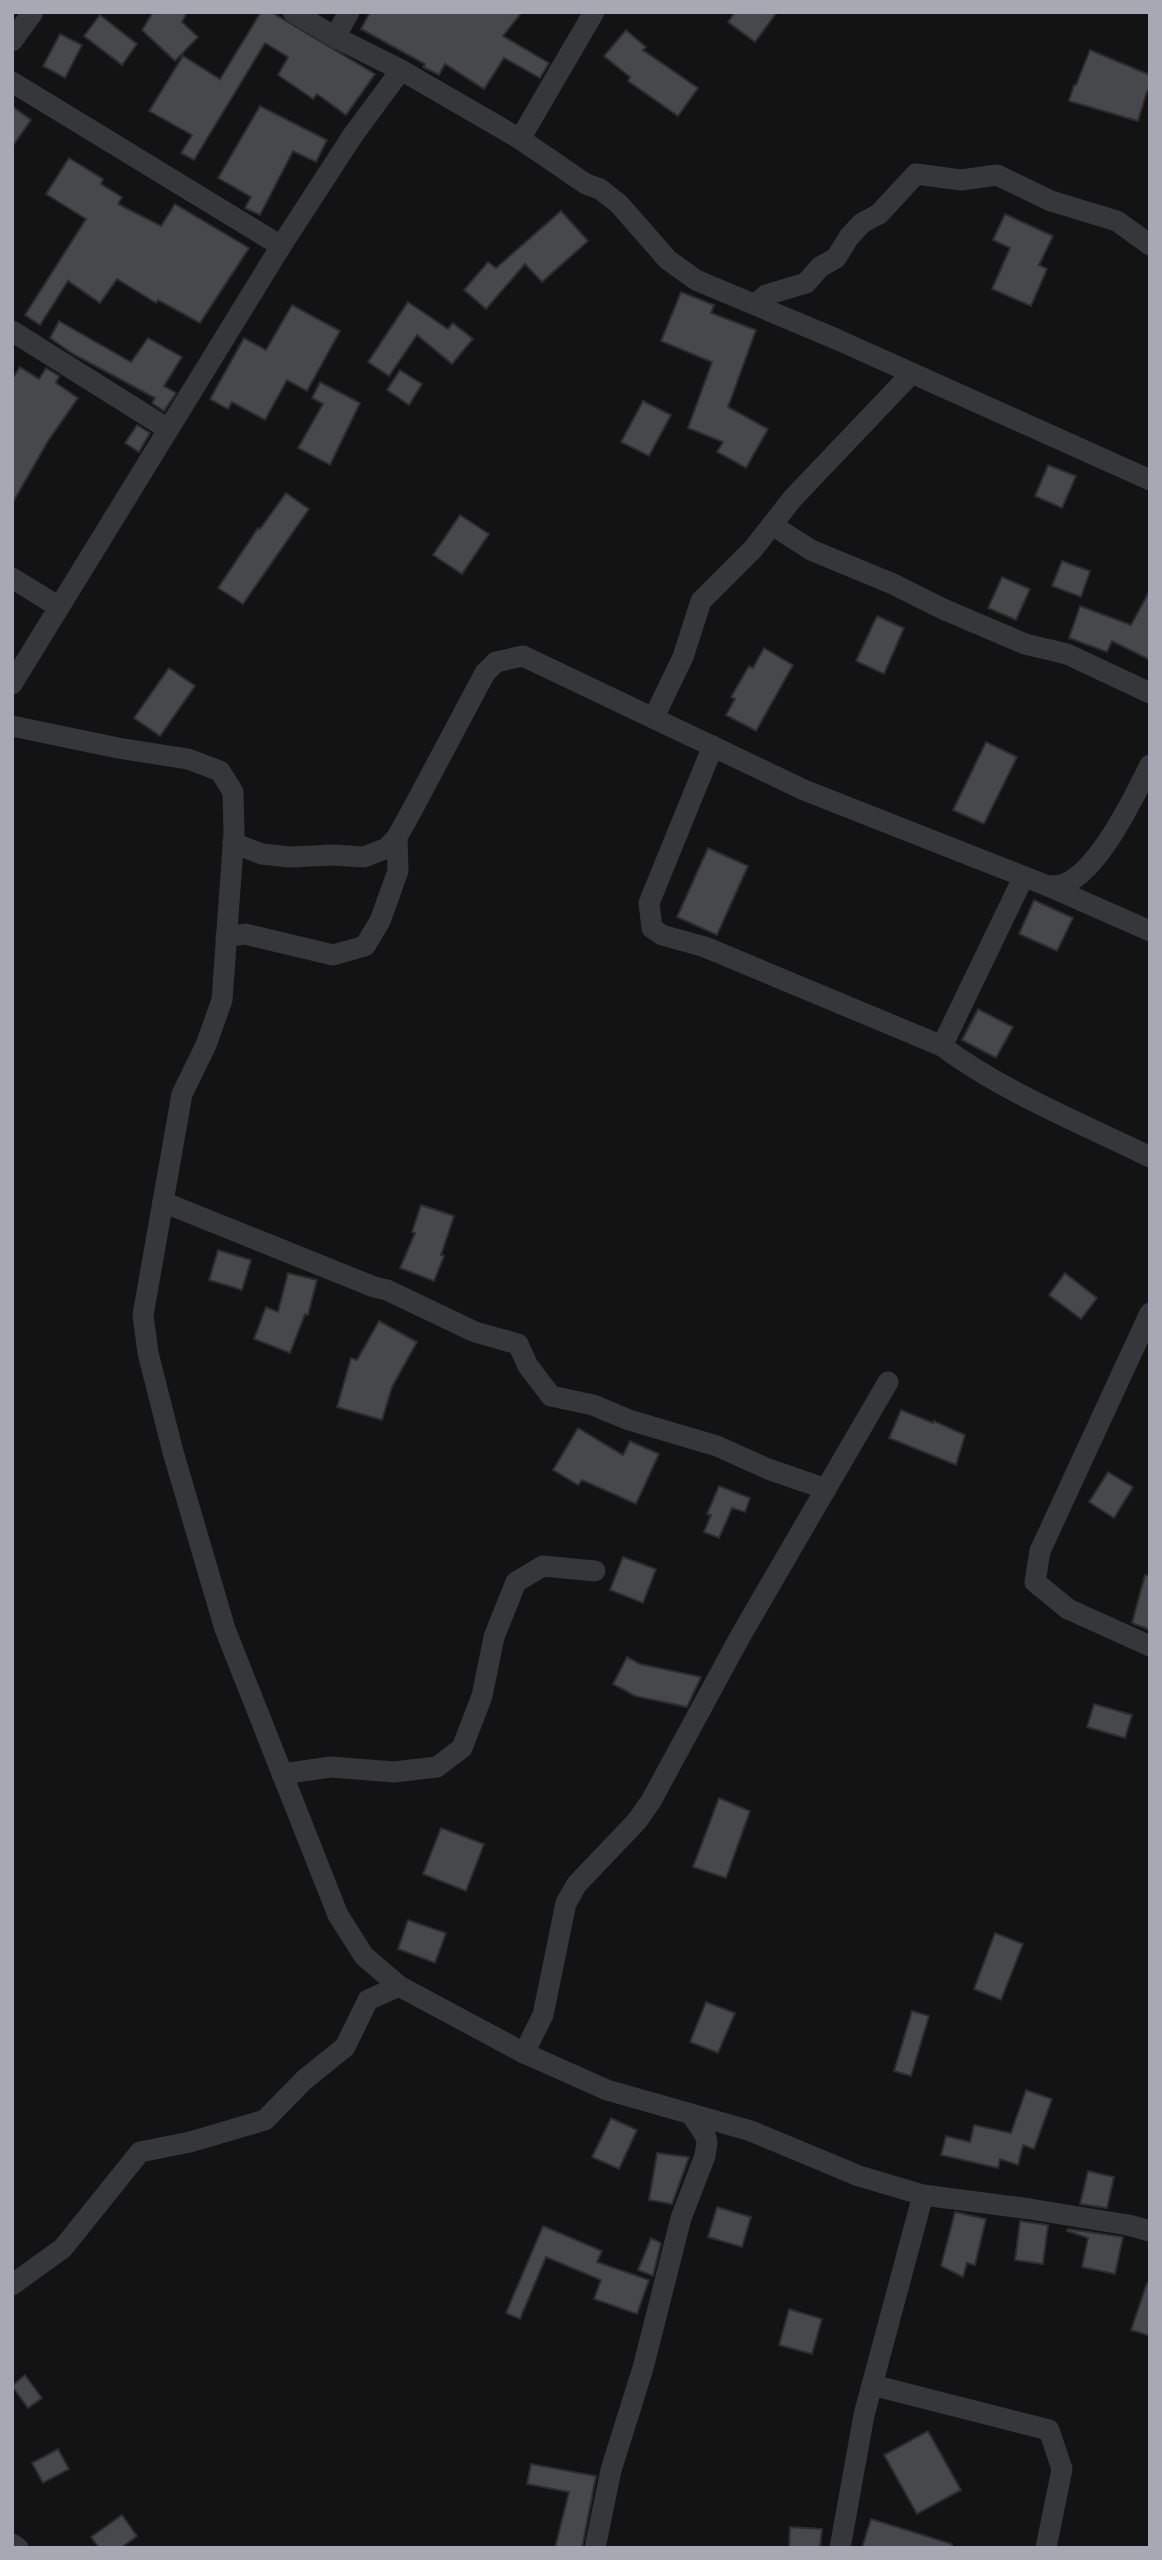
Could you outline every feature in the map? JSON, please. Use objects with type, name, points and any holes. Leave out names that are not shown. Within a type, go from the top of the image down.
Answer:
[{"type":"street","points":[[12,41],[33,12]]},
{"type":"street","points":[[293,12],[335,37],[401,70],[520,139],[586,184],[600,189],[619,204],[668,260],[696,280],[1150,480]]},
{"type":"street","points":[[335,37],[349,12]]},
{"type":"street","points":[[520,139],[594,12]]},
{"type":"street","points":[[12,684],[281,246],[353,135],[401,70]]},
{"type":"street","points":[[12,82],[281,246]]},
{"type":"street","points":[[755,304],[766,295],[806,283],[820,267],[836,258],[862,223],[879,214],[916,174],[961,180],[997,175],[1051,201],[1117,221],[1150,244]]},
{"type":"street","points":[[12,331],[168,429]]},
{"type":"street","points":[[654,717],[683,657],[701,601],[753,549],[793,498],[912,373]]},
{"type":"street","points":[[772,525],[811,550],[893,584],[943,609],[1025,644],[1067,654],[1150,693]]},
{"type":"street","points":[[12,578],[59,607]]},
{"type":"street","points":[[233,843],[262,854],[290,857],[364,857],[387,848],[397,837],[485,673],[496,662],[523,656],[804,790],[1048,886],[1150,931]]},
{"type":"street","points":[[12,726],[188,759],[220,771],[233,792],[233,843],[222,1000],[206,1045],[182,1094],[143,1315],[148,1353],[173,1452],[225,1629],[338,1915],[364,1956],[399,1986],[524,2053],[607,2090],[751,2131],[859,2176],[923,2195],[1054,2213],[1150,2231]]},
{"type":"street","points":[[713,746],[649,902],[652,928],[662,935],[705,947],[942,1046],[1000,1083],[1150,1157]]},
{"type":"street","points":[[1048,886],[1063,885],[1088,866],[1112,834],[1150,765]]},
{"type":"street","points":[[226,937],[245,934],[334,955],[365,946],[380,921],[398,871],[397,837]]},
{"type":"street","points":[[942,1046],[1023,878]]},
{"type":"street","points":[[163,1202],[387,1290],[475,1332],[518,1345],[528,1366],[551,1396],[593,1405],[629,1420],[717,1446],[768,1469],[826,1489]]},
{"type":"street","points":[[1150,1313],[1040,1550],[1035,1582],[1068,1609],[1150,1646]]},
{"type":"street","points":[[524,2053],[543,2015],[566,1903],[577,1884],[637,1821],[651,1801],[741,1635],[888,1382]]},
{"type":"street","points":[[282,1774],[331,1767],[394,1772],[437,1767],[462,1748],[482,1696],[494,1637],[516,1582],[543,1566],[595,1571]]},
{"type":"street","points":[[12,2285],[63,2248],[140,2152],[190,2142],[265,2120],[304,2080],[345,2046],[368,2000],[399,1986]]},
{"type":"street","points":[[595,2548],[611,2470],[642,2368],[681,2218],[705,2156],[705,2135],[691,2114]]},
{"type":"street","points":[[840,2548],[864,2415],[923,2195]]},
{"type":"street","points":[[872,2385],[1049,2430],[1062,2469],[1046,2548]]},
{"type":"street","points":[[12,2544],[18,2548]]},
{"type":"building","points":[[153,12],[187,12],[182,22],[198,37],[175,61],[142,30]]},
{"type":"building","points":[[261,12],[271,12],[375,74],[346,115],[317,94],[313,99],[278,75],[288,57],[265,43],[194,160],[181,153],[192,135],[149,111],[183,56],[220,79]]},
{"type":"building","points":[[370,12],[522,12],[503,36],[549,63],[540,78],[504,58],[484,89],[445,64],[439,75],[423,67],[425,64],[361,29]]},
{"type":"building","points":[[735,12],[777,12],[755,42],[728,22]]},
{"type":"building","points":[[100,15],[137,44],[122,65],[84,36]]},
{"type":"building","points":[[626,30],[646,47],[643,50],[698,88],[678,116],[628,81],[630,77],[604,56]]},
{"type":"building","points":[[60,34],[82,45],[65,78],[43,66]]},
{"type":"building","points":[[1090,50],[1150,75],[1150,92],[1147,91],[1138,121],[1069,101]]},
{"type":"building","points":[[12,106],[31,120],[12,147]]},
{"type":"building","points":[[260,106],[327,140],[316,162],[293,151],[260,215],[245,208],[251,197],[218,178]]},
{"type":"building","points":[[69,158],[103,179],[101,184],[122,197],[118,204],[161,226],[175,204],[249,248],[200,323],[158,300],[156,303],[117,279],[100,303],[68,281],[40,325],[25,315],[86,219],[46,194]]},
{"type":"building","points":[[561,211],[588,241],[542,282],[525,264],[486,309],[464,290],[488,262],[496,268]]},
{"type":"building","points":[[1005,214],[1053,236],[1039,265],[1047,269],[1031,306],[992,289],[1010,248],[993,240]]},
{"type":"building","points":[[681,292],[714,305],[711,313],[756,330],[728,407],[768,429],[746,468],[717,452],[723,442],[688,428],[712,362],[661,341]]},
{"type":"building","points":[[408,302],[448,329],[453,323],[473,339],[452,364],[417,335],[389,376],[368,362]]},
{"type":"building","points":[[292,305],[340,331],[307,391],[287,380],[265,420],[232,402],[228,409],[210,399],[244,338],[266,350]]},
{"type":"building","points":[[59,321],[131,362],[148,338],[182,357],[164,386],[176,393],[164,411],[152,403],[155,398],[73,354],[50,338]]},
{"type":"building","points":[[20,367],[39,379],[46,368],[59,376],[56,383],[78,398],[48,441],[12,504],[12,379]]},
{"type":"building","points":[[400,370],[422,384],[409,405],[387,390]]},
{"type":"building","points":[[320,382],[360,403],[330,465],[298,448],[323,404],[312,398]]},
{"type":"building","points":[[643,401],[671,415],[649,456],[621,442]]},
{"type":"building","points":[[137,425],[150,433],[139,452],[125,443]]},
{"type":"building","points":[[1048,465],[1076,476],[1062,508],[1035,496]]},
{"type":"building","points":[[286,493],[309,509],[243,604],[218,588],[258,528],[260,529]]},
{"type":"building","points":[[460,515],[489,534],[462,574],[433,555]]},
{"type":"building","points":[[1062,561],[1090,571],[1081,597],[1052,586]]},
{"type":"building","points":[[1002,577],[1030,589],[1016,620],[988,608]]},
{"type":"building","points":[[1150,590],[1150,660],[1112,641],[1107,652],[1069,638],[1080,606],[1131,625]]},
{"type":"building","points":[[877,616],[904,628],[884,674],[856,661]]},
{"type":"building","points":[[764,648],[793,665],[756,731],[726,715],[735,699],[731,697],[749,666],[753,668]]},
{"type":"building","points":[[169,668],[195,686],[160,736],[134,718]]},
{"type":"building","points":[[986,742],[1017,757],[984,824],[953,810]]},
{"type":"building","points":[[708,848],[748,866],[717,935],[677,917]]},
{"type":"building","points":[[1034,900],[1073,918],[1057,951],[1019,934]]},
{"type":"building","points":[[978,1009],[1013,1027],[996,1058],[962,1040]]},
{"type":"building","points":[[421,1205],[454,1216],[441,1255],[444,1256],[434,1281],[400,1268],[415,1233],[412,1232]]},
{"type":"building","points":[[218,1250],[251,1260],[242,1290],[209,1280]]},
{"type":"building","points":[[288,1273],[317,1280],[308,1315],[305,1314],[290,1353],[254,1339],[266,1307],[278,1312]]},
{"type":"building","points":[[1065,1273],[1097,1298],[1081,1319],[1049,1295]]},
{"type":"building","points":[[379,1321],[417,1342],[392,1387],[382,1420],[337,1407],[351,1358],[357,1360]]},
{"type":"building","points":[[901,1410],[965,1435],[956,1465],[889,1438]]},
{"type":"building","points":[[578,1428],[623,1455],[630,1441],[659,1454],[636,1504],[582,1480],[578,1485],[553,1470]]},
{"type":"building","points":[[1108,1472],[1133,1487],[1114,1518],[1089,1502]]},
{"type":"building","points":[[719,1486],[750,1498],[745,1512],[732,1508],[719,1538],[704,1532],[711,1515],[707,1514]]},
{"type":"building","points":[[623,1557],[656,1569],[643,1603],[610,1590]]},
{"type":"building","points":[[1145,1575],[1150,1576],[1150,1630],[1132,1623]]},
{"type":"building","points":[[627,1657],[640,1664],[701,1677],[687,1707],[635,1696],[613,1684]]},
{"type":"building","points":[[1094,1704],[1132,1715],[1125,1738],[1087,1727]]},
{"type":"building","points":[[719,1798],[750,1811],[726,1878],[693,1867]]},
{"type":"building","points":[[441,1828],[484,1844],[466,1891],[423,1874]]},
{"type":"building","points":[[408,1920],[446,1933],[435,1963],[398,1949]]},
{"type":"building","points":[[995,1933],[1023,1944],[1001,2000],[974,1989]]},
{"type":"building","points":[[706,2002],[735,2013],[718,2053],[690,2042]]},
{"type":"building","points":[[912,2011],[929,2016],[911,2076],[894,2071]]},
{"type":"building","points":[[1026,2090],[1052,2099],[1034,2149],[1023,2145],[1018,2165],[1000,2159],[998,2168],[941,2155],[946,2136],[970,2142],[974,2125],[1011,2133]]},
{"type":"building","points":[[611,2118],[637,2130],[619,2169],[592,2157]]},
{"type":"building","points":[[657,2153],[689,2157],[672,2204],[649,2200]]},
{"type":"building","points":[[1088,2171],[1114,2177],[1107,2208],[1080,2204]]},
{"type":"building","points":[[717,2207],[751,2217],[742,2247],[708,2237]]},
{"type":"building","points":[[955,2212],[986,2219],[975,2265],[967,2263],[963,2277],[941,2266]]},
{"type":"building","points":[[1020,2221],[1048,2225],[1043,2264],[1015,2260]]},
{"type":"building","points":[[543,2226],[602,2251],[597,2262],[649,2280],[637,2314],[594,2299],[601,2280],[546,2257],[520,2319],[506,2313]]},
{"type":"building","points":[[1067,2231],[1123,2237],[1115,2274],[1082,2267],[1088,2238]]},
{"type":"building","points":[[651,2238],[661,2243],[653,2276],[638,2270]]},
{"type":"building","points":[[1147,2283],[1150,2283],[1150,2336],[1131,2330]]},
{"type":"building","points":[[789,2309],[822,2319],[812,2354],[779,2345]]},
{"type":"building","points":[[25,2375],[42,2398],[28,2408],[12,2386]]},
{"type":"building","points":[[928,2431],[961,2490],[917,2514],[884,2455]]},
{"type":"building","points":[[58,2449],[69,2469],[43,2483],[32,2463]]},
{"type":"building","points":[[531,2464],[596,2476],[582,2548],[555,2548],[569,2492],[527,2484]]},
{"type":"building","points":[[122,2515],[137,2536],[121,2548],[99,2548],[91,2537]]},
{"type":"building","points":[[871,2519],[952,2544],[952,2548],[862,2548]]},
{"type":"building","points":[[790,2527],[822,2529],[820,2548],[789,2548]]}]
